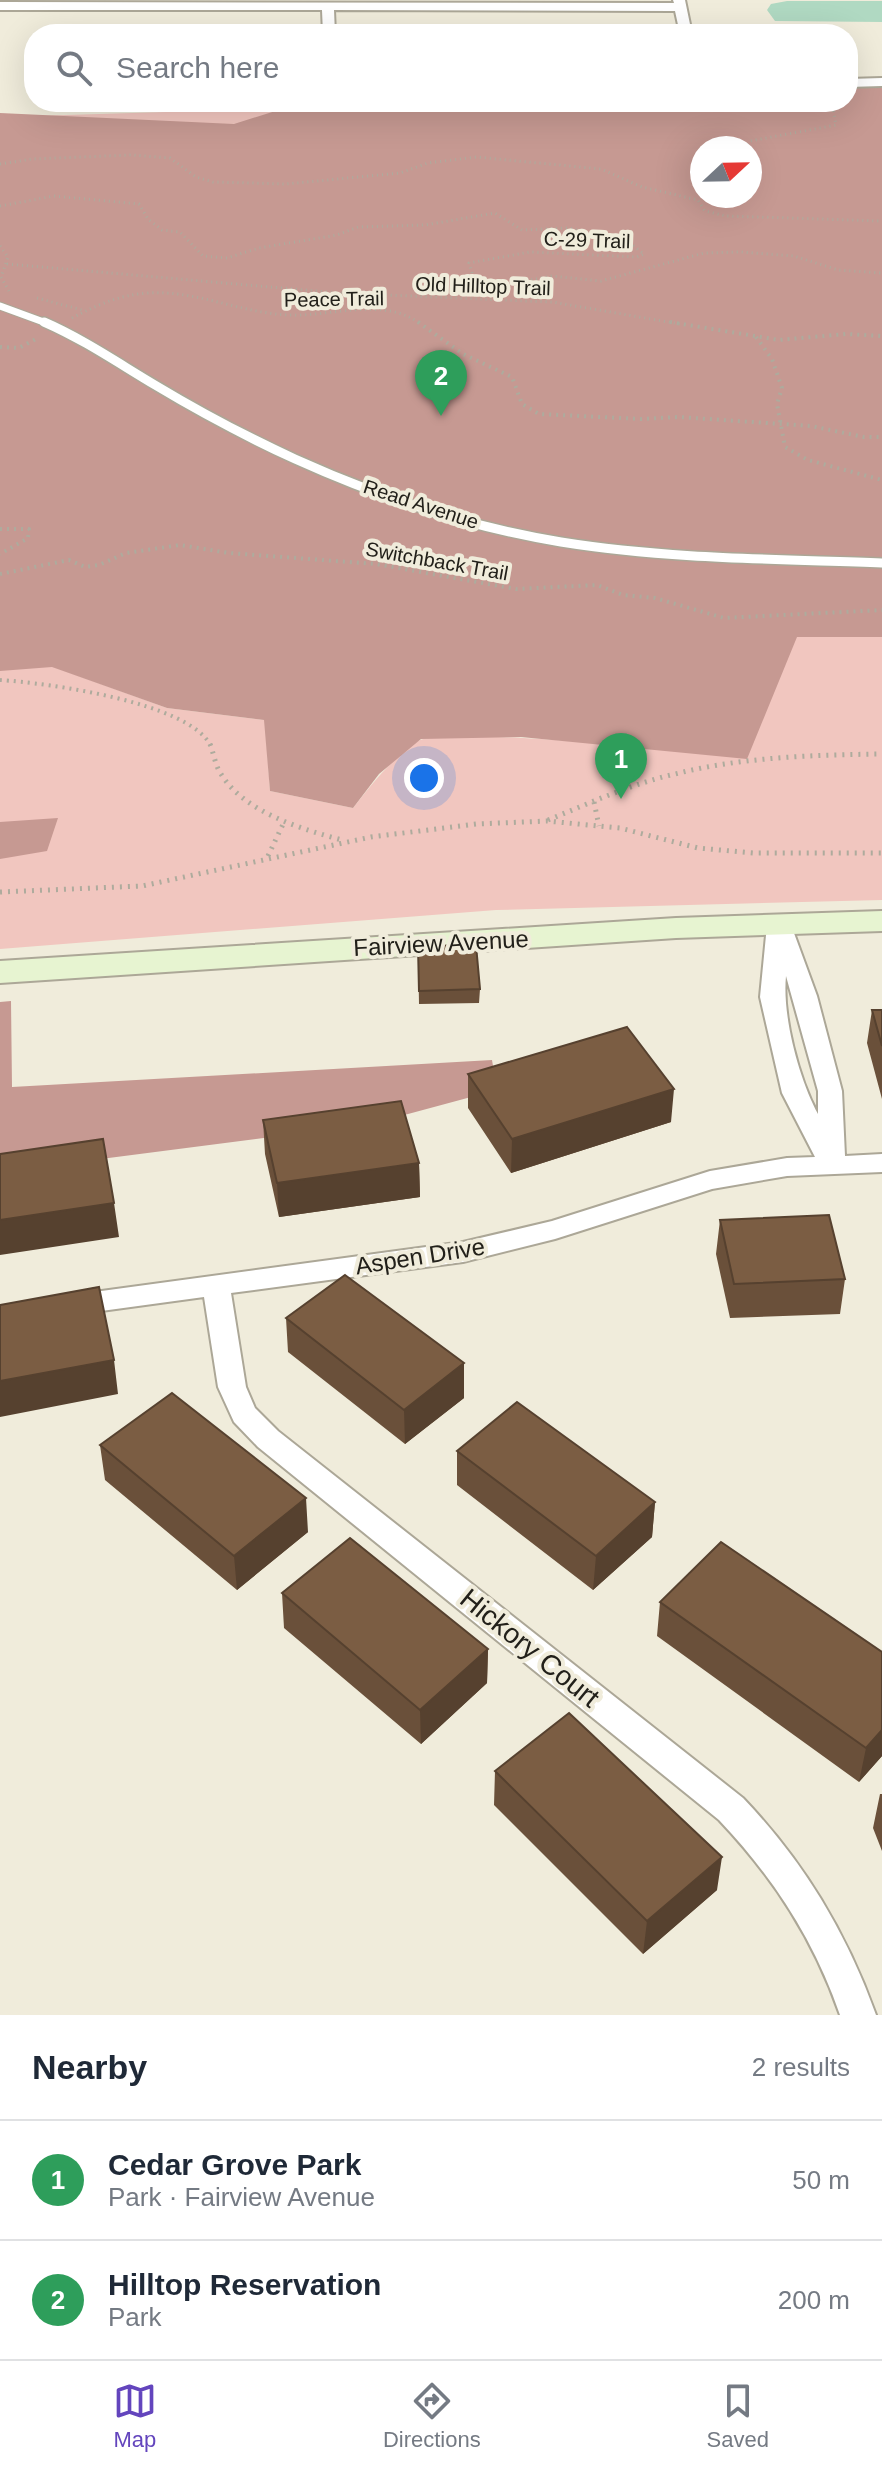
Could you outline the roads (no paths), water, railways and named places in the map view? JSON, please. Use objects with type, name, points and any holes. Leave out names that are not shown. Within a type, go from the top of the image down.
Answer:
[{"type":"main road","name":"Fairview Avenue","points":[[0,972],[676,928],[882,921]]},
{"type":"street","points":[[3,10],[680,3],[684,24]]},
{"type":"street","points":[[328,7],[329,24]]},
{"type":"street","points":[[858,83],[882,82]]},
{"type":"street","points":[[779,925],[772,997],[775,1011],[794,1093],[832,1164]]},
{"type":"street","points":[[779,925],[805,996],[830,1091],[832,1164]]},
{"type":"street","name":"Aspen Drive","points":[[46,1308],[463,1252],[555,1230],[710,1180],[787,1167],[882,1163]]},
{"type":"street","name":"Hickory Court","points":[[216,1285],[232,1387],[244,1414],[268,1439],[750,1827],[785,1867],[807,1900],[835,1953],[858,2015]]},
{"type":"lane","name":"Read Avenue","points":[[0,306],[37,316],[59,327],[177,398],[295,460],[464,521],[561,542],[685,555],[882,563]]},
{"type":"place","name":"Hilltop Reservation","points":[[441,416]]},
{"type":"place","name":"Cedar Grove Park","points":[[621,799]]}]
